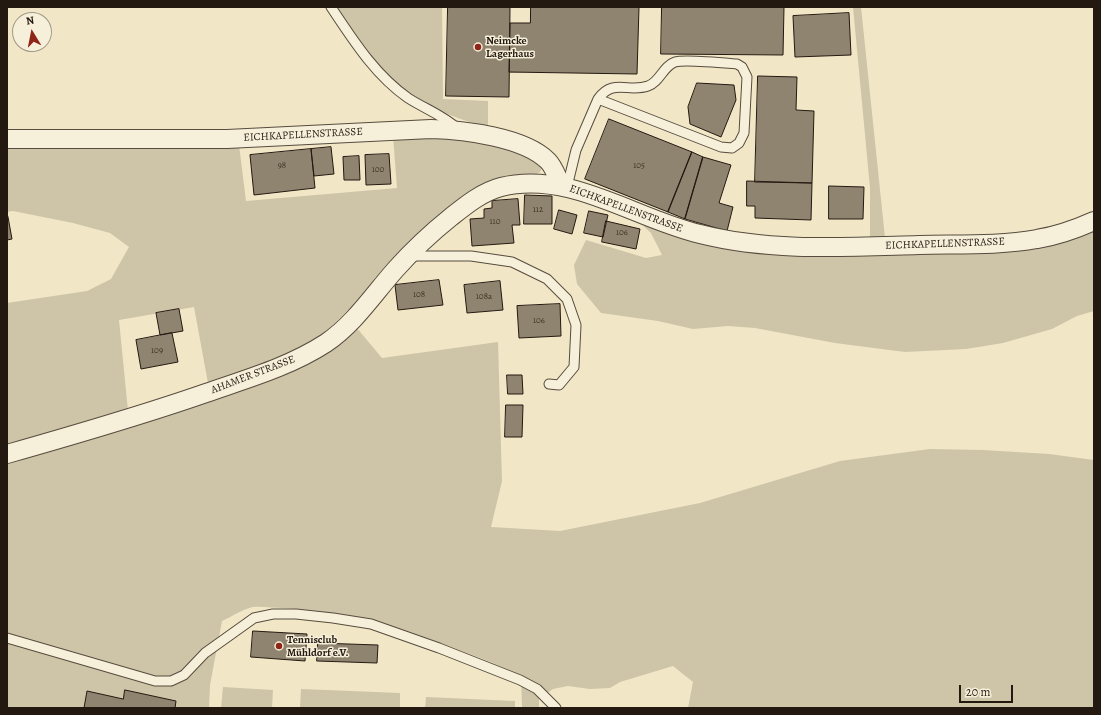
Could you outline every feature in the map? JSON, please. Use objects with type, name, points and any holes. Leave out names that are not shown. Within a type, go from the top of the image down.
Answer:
[{"type":"street","name":"EICHKAPELLENSTRASSE","points":[[7,139],[227,139],[431,129],[459,130],[504,139],[540,154],[553,167],[564,186],[669,226],[745,243],[865,246],[1004,242],[1038,239],[1094,221]]},
{"type":"street","name":"AHAMER STRASSE","points":[[7,454],[112,425],[269,372],[303,356],[338,334],[360,313],[408,256],[432,232],[466,204],[482,194],[499,187],[514,184],[538,182],[564,186]]},
{"type":"lane","points":[[331,7],[353,41],[393,86],[409,99],[448,120],[459,130]]},
{"type":"lane","points":[[564,186],[576,150],[598,99],[604,90],[612,88],[641,88],[651,85],[667,66],[676,61],[737,64],[742,67],[747,77],[744,133],[739,143],[732,148],[721,147],[598,99]]},
{"type":"lane","points":[[408,256],[471,256],[512,262],[547,279],[567,299],[576,324],[574,367],[559,385],[549,384]]},
{"type":"lane","points":[[7,638],[155,681],[170,681],[184,675],[205,653],[254,618],[273,614],[333,618],[371,624],[439,648],[501,674],[520,680],[537,689],[556,708]]},
{"type":"shaded area","points":[[336,7],[442,7],[443,99],[488,101],[488,128],[444,113],[416,99],[392,81],[381,70],[357,39]]},
{"type":"shaded area","points":[[853,7],[861,7],[885,238],[870,238],[870,188]]},
{"type":"shaded area","points":[[393,136],[485,139],[526,156],[542,168],[540,172],[535,175],[499,178],[462,196],[386,265],[350,308],[325,333],[300,349],[266,365],[208,383],[194,307],[119,320],[128,411],[7,447],[7,303],[87,291],[111,279],[129,247],[110,233],[73,223],[13,211],[7,212],[7,146],[239,145],[246,201],[397,188]]},
{"type":"shaded area","points":[[637,220],[731,248],[1094,231],[1094,311],[1077,316],[1052,329],[1003,343],[966,349],[905,352],[835,343],[755,328],[728,326],[693,329],[658,321],[601,313],[577,284],[574,265],[586,240],[646,258],[662,255],[651,233]]},
{"type":"shaded area","points":[[356,327],[382,358],[498,342],[502,481],[491,527],[560,531],[700,503],[840,461],[930,449],[983,450],[1049,454],[1094,460],[1094,708],[688,708],[693,682],[673,666],[620,682],[610,688],[590,689],[568,686],[553,689],[539,699],[539,708],[522,708],[521,675],[465,652],[405,631],[343,615],[313,610],[253,607],[245,609],[222,621],[210,685],[209,708],[7,708],[7,463],[157,419],[217,399],[272,378],[335,347],[347,339]]},
{"type":"shaded area","points":[[223,687],[273,690],[272,708],[221,708]]},
{"type":"shaded area","points":[[301,689],[400,693],[400,708],[300,708]]},
{"type":"shaded area","points":[[426,697],[515,701],[515,708],[425,708]]},
{"type":"building","name":"Neimcke Lagerhaus","points":[[448,7],[510,7],[509,97],[446,96]]},
{"type":"building","points":[[531,7],[639,7],[637,74],[509,72],[510,23],[530,23]]},
{"type":"building","points":[[662,7],[784,7],[783,55],[661,54]]},
{"type":"building","points":[[849,13],[851,55],[795,57],[793,16]]},
{"type":"building","points":[[758,76],[797,77],[796,110],[814,111],[812,183],[755,182]]},
{"type":"building","points":[[697,83],[734,85],[736,100],[721,137],[690,124],[688,107]]},
{"type":"building","points":[[609,119],[692,152],[668,212],[585,179]]},
{"type":"building","points":[[331,147],[334,174],[314,176],[311,149]]},
{"type":"building","points":[[311,149],[315,188],[254,195],[250,155]]},
{"type":"building","points":[[692,152],[703,157],[685,219],[668,212]]},
{"type":"building","points":[[389,154],[391,184],[366,185],[365,155]]},
{"type":"building","points":[[359,156],[360,180],[344,180],[343,157]]},
{"type":"building","points":[[703,157],[731,165],[719,203],[733,207],[727,231],[685,219]]},
{"type":"building","points":[[747,181],[812,183],[811,220],[755,218],[755,206],[747,206]]},
{"type":"building","points":[[829,186],[864,187],[863,219],[829,219]]},
{"type":"building","points":[[525,195],[552,196],[552,224],[524,224]]},
{"type":"building","points":[[518,199],[520,225],[512,225],[514,243],[472,246],[470,219],[484,218],[484,209],[492,208],[492,201]]},
{"type":"building","points":[[559,210],[577,215],[572,234],[554,229]]},
{"type":"building","points":[[589,211],[608,215],[603,237],[584,233]]},
{"type":"building","points":[[8,217],[12,239],[7,240],[7,218]]},
{"type":"building","points":[[606,221],[640,229],[636,249],[602,242]]},
{"type":"building","points":[[439,280],[443,305],[398,310],[395,285]]},
{"type":"building","points":[[500,281],[503,310],[467,313],[464,285]]},
{"type":"building","points":[[560,304],[561,336],[519,338],[517,306]]},
{"type":"building","points":[[179,309],[183,331],[160,335],[156,313]]},
{"type":"building","points":[[172,333],[178,362],[141,369],[136,340]]},
{"type":"building","points":[[507,375],[522,375],[523,394],[508,394]]},
{"type":"building","points":[[506,405],[523,405],[522,437],[505,437]]},
{"type":"building","name":"Tennisclub Mühldorf e.V.","points":[[253,631],[307,634],[305,661],[251,657]]},
{"type":"building","points":[[318,643],[378,645],[377,663],[317,661]]},
{"type":"building","points":[[125,690],[176,701],[175,708],[84,708],[87,691],[123,699]]},
{"type":"place","name":"Neimcke Lagerhaus","points":[[478,47]]},
{"type":"place","name":"Tennisclub Mühldorf e.V.","points":[[279,646]]}]
